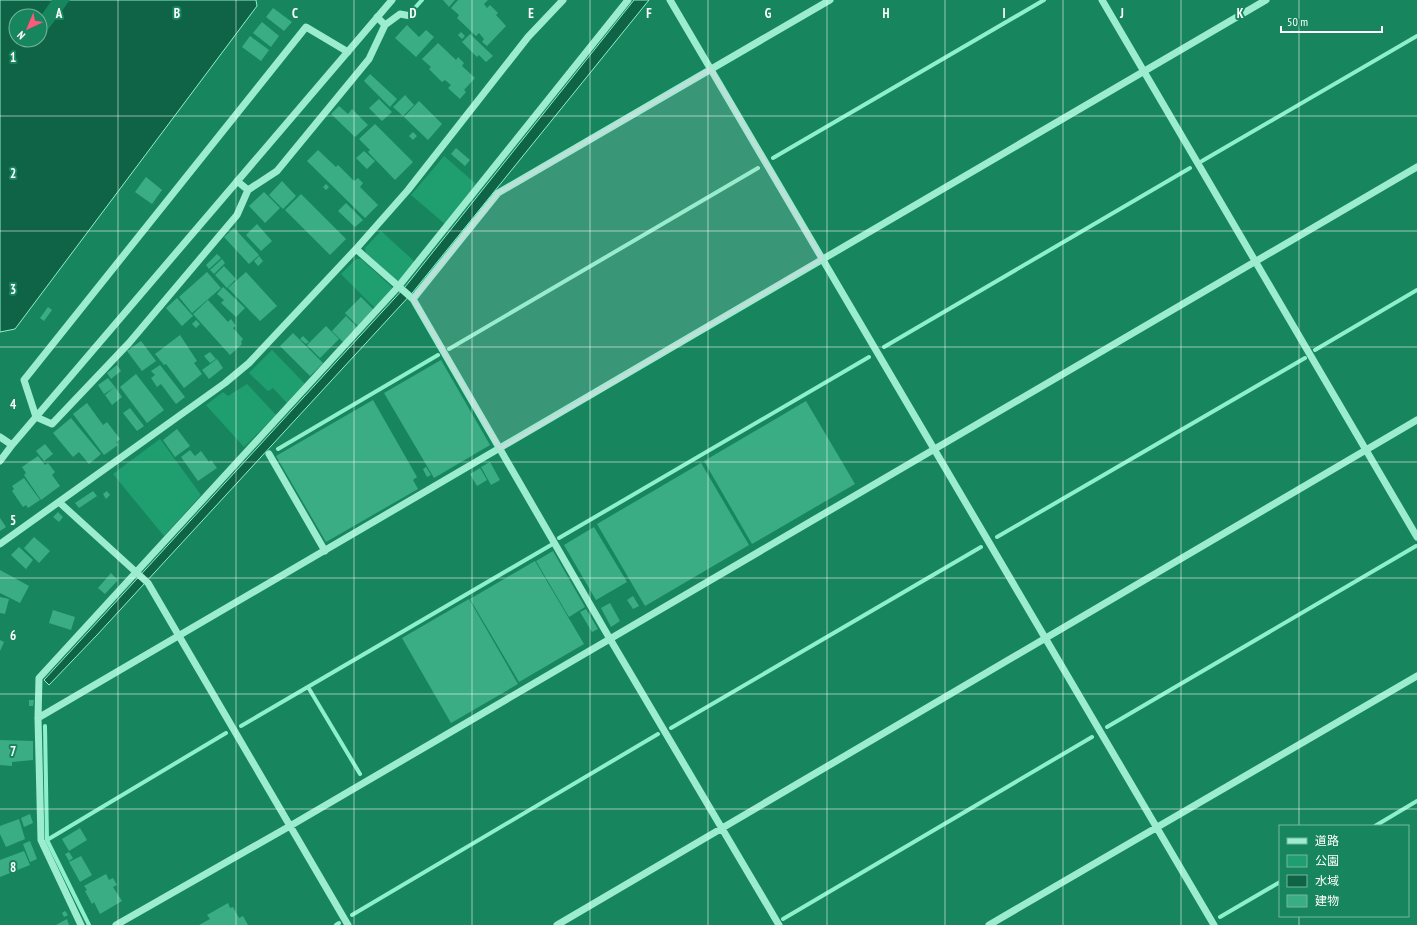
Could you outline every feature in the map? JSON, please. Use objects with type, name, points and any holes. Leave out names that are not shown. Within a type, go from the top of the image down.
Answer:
[{"type":"street","points":[[0,462],[12,445],[392,0]]},
{"type":"street","points":[[0,544],[249,363],[356,249],[408,190],[528,37],[563,0]]},
{"type":"street","points":[[81,925],[41,840],[38,718],[39,678],[399,288],[628,0]]},
{"type":"street","points":[[670,0],[1214,925]]},
{"type":"street","points":[[412,299],[498,193],[830,0]]},
{"type":"street","points":[[1102,0],[1417,537]]},
{"type":"street","points":[[38,718],[1266,0]]},
{"type":"street","points":[[348,52],[306,27],[24,380],[36,417],[52,424],[129,343],[237,215],[248,190],[276,171],[369,59],[385,25],[400,14],[410,16]]},
{"type":"street","points":[[377,18],[385,25]]},
{"type":"street","points":[[116,925],[290,826],[1417,166]]},
{"type":"street","points":[[238,181],[248,190]]},
{"type":"street","points":[[356,249],[412,299],[779,925]]},
{"type":"street","points":[[557,925],[1417,420]]},
{"type":"street","points":[[0,437],[12,445]]},
{"type":"street","points":[[269,454],[325,551]]},
{"type":"street","points":[[59,502],[148,583],[348,925]]},
{"type":"street","points":[[989,925],[1417,676]]},
{"type":"highlighted area","points":[[711,69],[822,259],[500,449],[413,299],[498,193]]},
{"type":"green space","points":[[444,156],[476,184],[445,224],[411,195]]},
{"type":"green space","points":[[381,231],[415,262],[399,282],[366,253],[365,248]]},
{"type":"green space","points":[[356,259],[361,259],[394,289],[375,308],[341,274]]},
{"type":"green space","points":[[272,350],[305,384],[287,403],[273,388],[268,391],[249,373]]},
{"type":"green space","points":[[247,384],[276,415],[244,447],[206,405],[223,392],[228,396]]},
{"type":"green space","points":[[160,439],[201,495],[164,536],[113,474]]},
{"type":"water","points":[[0,0],[256,0],[257,6],[15,329],[0,332]]},
{"type":"water","points":[[634,0],[649,0],[413,292],[97,635],[49,685],[44,680],[405,287]]},
{"type":"pier","points":[[52,0],[70,0],[48,30],[48,8],[46,8]]},
{"type":"building","points":[[443,0],[455,0],[449,7]]},
{"type":"building","points":[[458,0],[488,0],[484,4],[487,8],[490,5],[498,13],[496,15],[506,26],[487,46],[482,42],[484,39],[479,33],[476,36],[457,18],[459,15],[451,8]]},
{"type":"building","points":[[273,8],[292,22],[284,31],[266,17]]},
{"type":"building","points":[[262,22],[279,36],[271,47],[253,33]]},
{"type":"building","points":[[407,25],[419,37],[426,30],[434,37],[416,57],[395,38]]},
{"type":"building","points":[[461,32],[465,36],[462,39],[458,35]]},
{"type":"building","points":[[470,34],[493,56],[486,62],[479,55],[477,57],[462,42]]},
{"type":"building","points":[[250,36],[269,50],[261,61],[242,47]]},
{"type":"building","points":[[438,43],[456,60],[458,57],[464,63],[462,66],[475,78],[464,90],[466,92],[460,99],[448,88],[451,85],[445,80],[442,82],[429,69],[431,67],[422,59]]},
{"type":"building","points":[[370,74],[397,99],[390,107],[364,81]]},
{"type":"building","points":[[405,95],[414,105],[403,116],[393,107]]},
{"type":"building","points":[[379,99],[392,112],[382,121],[369,108]]},
{"type":"building","points":[[419,101],[442,124],[428,140],[404,117]]},
{"type":"building","points":[[339,106],[348,114],[352,109],[368,125],[355,137],[331,114]]},
{"type":"building","points":[[375,124],[413,162],[395,180],[368,152],[370,150],[359,139]]},
{"type":"building","points":[[413,132],[417,136],[413,140],[409,136]]},
{"type":"building","points":[[456,148],[470,160],[465,166],[451,154]]},
{"type":"building","points":[[318,150],[336,167],[338,165],[354,181],[358,178],[363,183],[360,187],[378,205],[365,218],[307,161]]},
{"type":"building","points":[[364,151],[375,161],[367,169],[356,158]]},
{"type":"building","points":[[146,177],[162,190],[152,204],[135,192]]},
{"type":"building","points":[[282,181],[296,196],[283,209],[269,195]]},
{"type":"building","points":[[326,184],[329,187],[326,190],[323,187]]},
{"type":"building","points":[[264,192],[280,208],[265,223],[249,206]]},
{"type":"building","points":[[301,194],[346,239],[330,255],[285,210]]},
{"type":"building","points":[[346,203],[363,220],[355,227],[338,211]]},
{"type":"building","points":[[257,224],[272,241],[261,251],[246,235]]},
{"type":"building","points":[[234,228],[259,255],[249,264],[224,237]]},
{"type":"building","points":[[217,254],[221,258],[209,269],[206,265]]},
{"type":"building","points":[[259,256],[263,261],[258,266],[254,261]]},
{"type":"building","points":[[222,259],[225,263],[214,274],[210,270]]},
{"type":"building","points":[[224,266],[236,279],[227,288],[215,275]]},
{"type":"building","points":[[207,272],[221,288],[192,313],[179,297]]},
{"type":"building","points":[[246,272],[277,306],[260,321],[228,288]]},
{"type":"building","points":[[223,287],[245,308],[236,317],[221,303],[224,300],[217,294]]},
{"type":"building","points":[[361,297],[374,310],[358,326],[345,313]]},
{"type":"building","points":[[177,298],[193,316],[182,326],[166,308]]},
{"type":"building","points":[[208,300],[228,322],[231,319],[236,326],[233,328],[243,339],[241,342],[242,344],[230,355],[193,314]]},
{"type":"building","points":[[48,307],[52,310],[44,321],[40,318]]},
{"type":"building","points":[[346,316],[358,328],[343,342],[332,331]]},
{"type":"building","points":[[196,320],[200,324],[196,328],[192,324]]},
{"type":"building","points":[[326,326],[339,339],[320,358],[307,345]]},
{"type":"building","points":[[293,333],[323,363],[310,376],[280,346]]},
{"type":"building","points":[[180,335],[197,361],[194,363],[202,374],[184,388],[166,364],[164,365],[155,354]]},
{"type":"building","points":[[303,336],[309,342],[306,344],[300,339]]},
{"type":"building","points":[[141,341],[156,361],[142,371],[127,351]]},
{"type":"building","points":[[210,352],[216,359],[210,363],[204,356]]},
{"type":"building","points":[[217,359],[223,368],[209,379],[202,370]]},
{"type":"building","points":[[441,360],[490,445],[434,478],[384,393]]},
{"type":"building","points":[[117,365],[121,371],[111,379],[107,373]]},
{"type":"building","points":[[160,365],[185,397],[176,404],[161,384],[157,387],[151,378],[155,375],[151,371]]},
{"type":"building","points":[[136,374],[164,410],[147,423],[120,387]]},
{"type":"building","points":[[108,378],[115,387],[104,394],[98,385]]},
{"type":"building","points":[[115,387],[122,397],[112,405],[105,395]]},
{"type":"building","points":[[373,400],[417,477],[413,480],[418,489],[326,542],[276,456]]},
{"type":"building","points":[[806,401],[855,484],[752,544],[704,461]]},
{"type":"building","points":[[87,403],[103,425],[107,422],[120,439],[116,442],[118,445],[104,455],[73,414]]},
{"type":"building","points":[[130,408],[144,426],[137,431],[123,413]]},
{"type":"building","points":[[71,418],[101,454],[89,464],[79,452],[73,457],[53,433]]},
{"type":"building","points":[[177,429],[190,446],[175,457],[163,440]]},
{"type":"building","points":[[45,444],[53,454],[44,461],[36,451]]},
{"type":"building","points":[[190,450],[195,456],[201,451],[209,462],[211,460],[217,468],[198,481],[181,457]]},
{"type":"building","points":[[38,456],[45,465],[48,463],[55,472],[52,475],[60,486],[41,500],[24,475],[26,473],[22,467]]},
{"type":"building","points":[[490,462],[500,480],[491,485],[481,467]]},
{"type":"building","points":[[701,463],[749,545],[645,606],[597,524]]},
{"type":"building","points":[[426,467],[431,475],[427,477],[423,469]]},
{"type":"building","points":[[480,468],[487,480],[477,486],[470,474]]},
{"type":"building","points":[[24,478],[40,500],[28,508],[26,505],[23,507],[12,491],[14,489],[12,486]]},
{"type":"building","points":[[93,491],[97,496],[79,508],[75,503]]},
{"type":"building","points":[[107,491],[110,495],[106,499],[103,494]]},
{"type":"building","points":[[58,512],[63,517],[59,522],[53,517]]},
{"type":"building","points":[[0,518],[6,527],[0,531]]},
{"type":"building","points":[[594,527],[627,582],[596,600],[564,545]]},
{"type":"building","points":[[34,537],[50,551],[39,563],[24,548]]},
{"type":"building","points":[[19,547],[33,560],[26,569],[11,555]]},
{"type":"building","points":[[553,551],[585,607],[569,617],[536,561]]},
{"type":"building","points":[[535,561],[584,644],[519,682],[470,599]]},
{"type":"building","points":[[0,570],[29,586],[20,603],[0,593]]},
{"type":"building","points":[[111,573],[118,580],[105,594],[98,588]]},
{"type":"building","points":[[633,596],[639,606],[633,609],[627,600]]},
{"type":"building","points":[[0,597],[9,599],[5,614],[0,613]]},
{"type":"building","points":[[469,599],[518,684],[451,723],[402,638]]},
{"type":"building","points":[[610,603],[620,621],[611,627],[601,608]]},
{"type":"building","points":[[586,609],[598,629],[592,632],[580,612]]},
{"type":"building","points":[[53,610],[75,617],[71,630],[49,623]]},
{"type":"building","points":[[0,640],[4,642],[0,651]]},
{"type":"building","points":[[29,700],[34,700],[33,706],[29,706]]},
{"type":"building","points":[[0,740],[33,741],[33,760],[12,762],[12,766],[0,765]]},
{"type":"building","points":[[30,814],[33,823],[24,827],[21,818]]},
{"type":"building","points":[[19,819],[25,839],[6,847],[0,834],[0,826]]},
{"type":"building","points":[[80,828],[87,840],[69,851],[62,839]]},
{"type":"building","points":[[30,841],[37,859],[30,862],[23,844]]},
{"type":"building","points":[[24,851],[30,865],[0,877],[0,860]]},
{"type":"building","points":[[69,852],[73,858],[69,861],[65,854]]},
{"type":"building","points":[[81,856],[92,875],[80,882],[69,862]]},
{"type":"building","points":[[106,874],[109,880],[113,878],[117,885],[113,887],[122,901],[100,914],[94,902],[92,904],[84,886]]},
{"type":"building","points":[[228,903],[230,908],[233,907],[239,918],[243,916],[248,925],[199,925],[210,919],[207,915]]},
{"type":"building","points":[[65,911],[68,915],[64,917],[62,913]]},
{"type":"building","points":[[67,919],[69,925],[56,925]]},
{"type":"waterway","points":[[413,10],[422,0]]},
{"type":"waterway","points":[[773,158],[1044,0]]},
{"type":"waterway","points":[[1202,161],[1417,36]]},
{"type":"waterway","points":[[449,349],[758,168]]},
{"type":"waterway","points":[[884,347],[1190,168]]},
{"type":"waterway","points":[[1315,350],[1417,290]]},
{"type":"waterway","points":[[278,449],[438,355]]},
{"type":"waterway","points":[[559,538],[869,357]]},
{"type":"waterway","points":[[997,537],[1305,358]]},
{"type":"waterway","points":[[241,726],[551,545]]},
{"type":"waterway","points":[[1107,727],[1416,546]]},
{"type":"waterway","points":[[671,728],[981,547]]},
{"type":"waterway","points":[[308,687],[360,774]]},
{"type":"waterway","points":[[45,726],[47,840],[89,925]]},
{"type":"waterway","points":[[47,840],[226,733]]},
{"type":"waterway","points":[[352,915],[658,734]]},
{"type":"waterway","points":[[783,919],[1092,737]]},
{"type":"waterway","points":[[1377,825],[1417,801]]},
{"type":"waterway","points":[[1220,917],[1279,883]]}]
